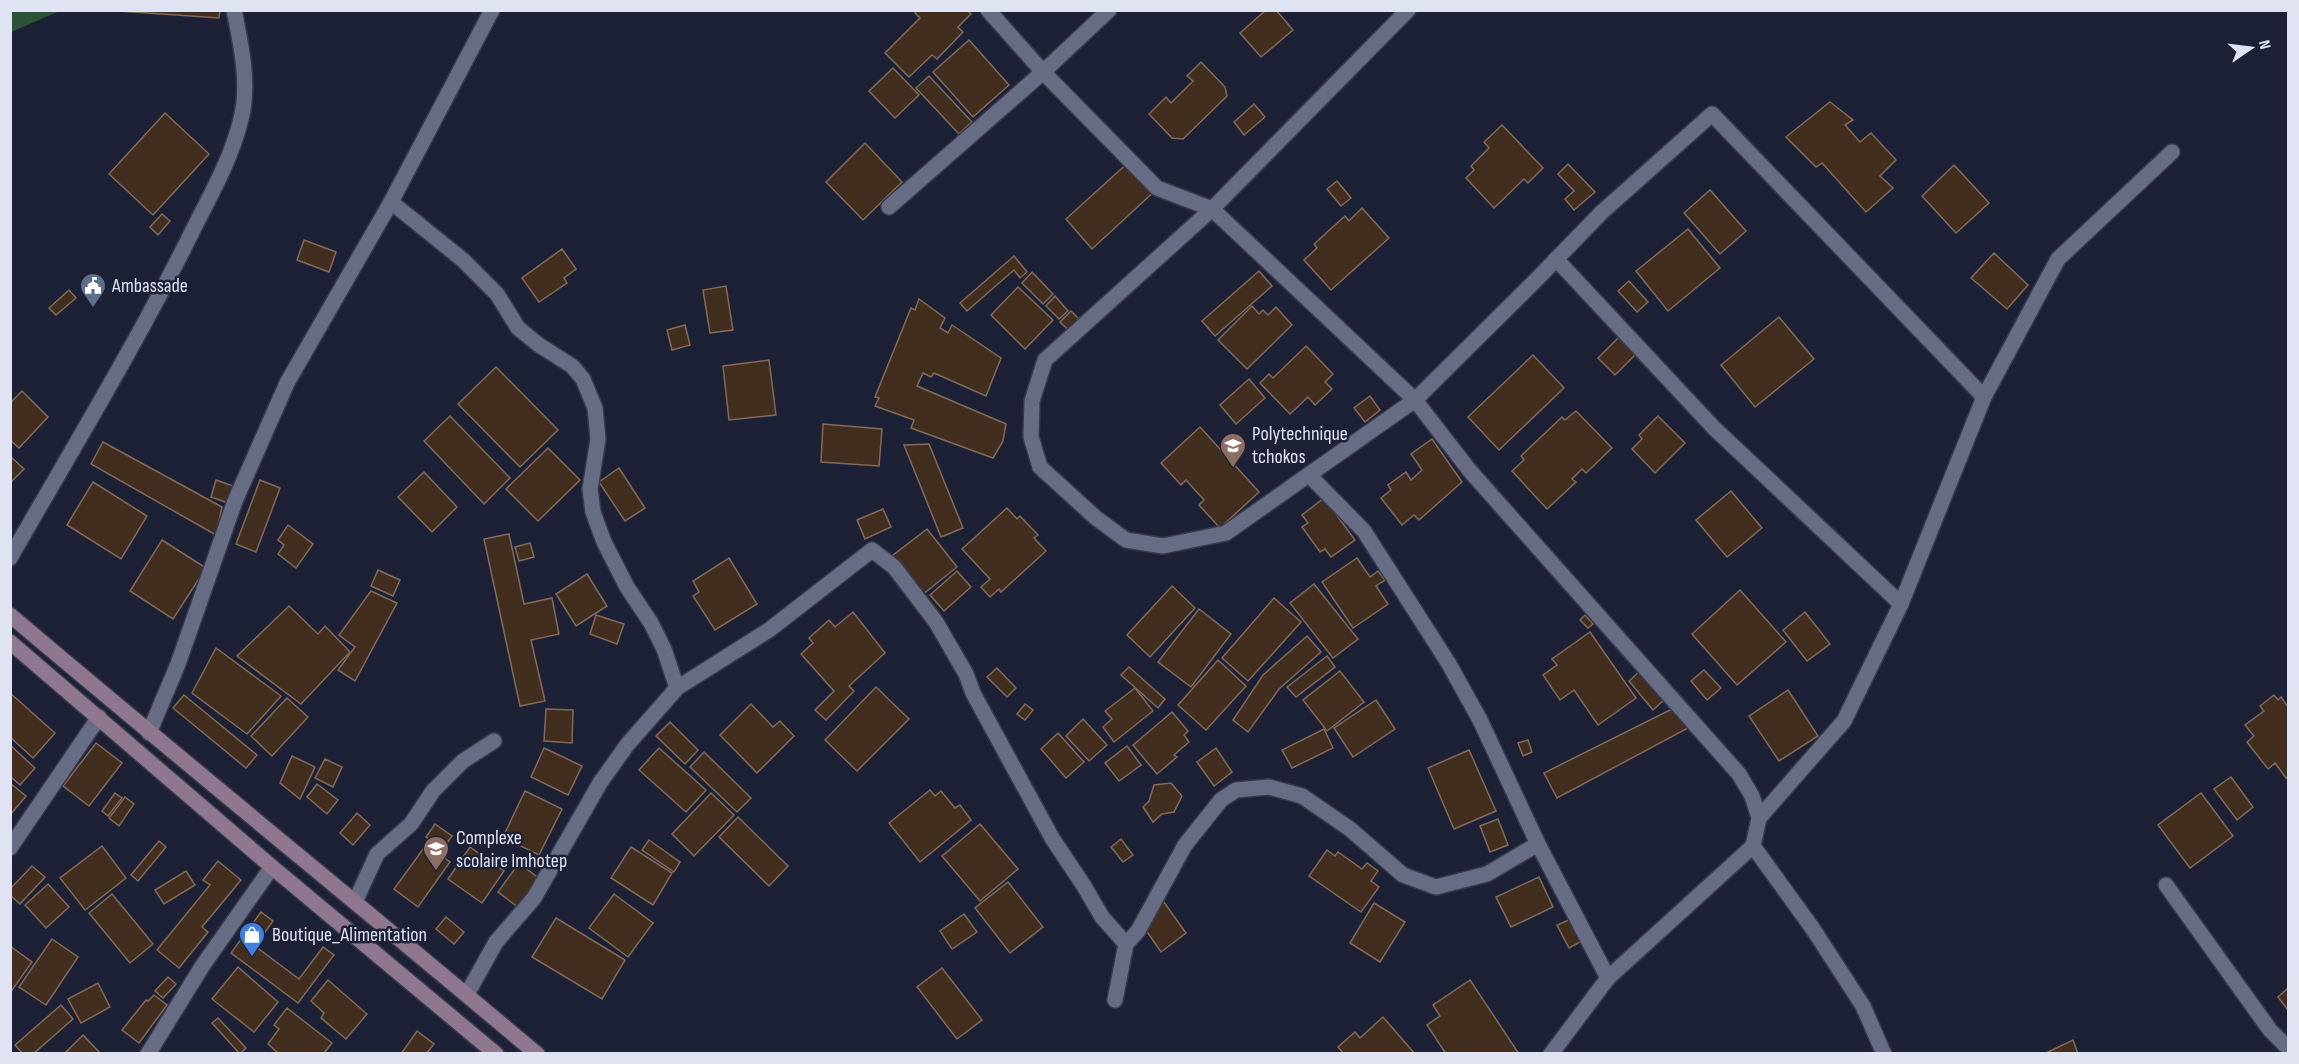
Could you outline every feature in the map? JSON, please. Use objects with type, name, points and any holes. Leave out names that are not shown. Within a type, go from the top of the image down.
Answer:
[{"type":"main road","points":[[10,615],[149,733],[537,1053]]},
{"type":"main road","points":[[10,642],[272,867],[496,1053]]},
{"type":"street","points":[[10,558],[170,277],[220,175],[242,118],[244,87],[241,44],[234,10]]},
{"type":"street","points":[[149,733],[178,664],[235,501],[287,383],[391,202],[492,10]]},
{"type":"street","points":[[988,10],[1044,72],[1157,188],[1212,209],[1415,400],[1470,471],[1739,774],[1752,796],[1759,818]]},
{"type":"street","points":[[889,207],[1044,72],[1108,10]]},
{"type":"street","points":[[1408,10],[1212,209],[1045,360],[1032,401],[1031,437],[1040,467],[1096,518],[1126,540],[1163,546],[1227,533],[1415,400],[1602,212],[1712,114],[1984,397]]},
{"type":"street","points":[[1551,1053],[1608,978],[1753,846],[1759,818],[1844,721],[1901,604],[1984,397],[2058,259],[2172,152]]},
{"type":"street","points":[[391,202],[463,260],[484,280],[497,294],[518,328],[539,345],[572,366],[583,379],[595,408],[598,439],[590,489],[593,512],[613,560],[664,649],[677,688]]},
{"type":"street","points":[[1556,259],[1714,428],[1901,604]]},
{"type":"street","points":[[1310,476],[1364,531],[1449,664],[1480,720],[1538,844],[1608,978]]},
{"type":"street","points":[[467,994],[496,942],[534,898],[600,783],[627,745],[677,688],[769,630],[872,550],[894,567],[936,622],[966,674],[973,693],[1052,838],[1102,917],[1126,944]]},
{"type":"street","points":[[10,848],[99,717]]},
{"type":"street","points":[[355,902],[377,854],[411,824],[433,792],[463,760],[494,741]]},
{"type":"street","points":[[1115,1000],[1126,944],[1137,931],[1185,845],[1221,800],[1236,790],[1269,788],[1302,796],[1350,829],[1403,875],[1436,887],[1487,874],[1538,844]]},
{"type":"street","points":[[1753,846],[1813,929],[1863,1006],[1884,1053]]},
{"type":"street","points":[[148,1053],[203,965],[272,867]]},
{"type":"street","points":[[2166,885],[2271,1030],[2289,1048]]},
{"type":"green space","points":[[11,10],[60,10],[60,11],[11,32]]},
{"type":"building","points":[[104,10],[220,10],[219,18]]},
{"type":"building","points":[[918,10],[967,10],[971,14],[958,27],[963,32],[937,59],[932,55],[909,77],[885,53],[920,18],[915,13]]},
{"type":"building","points":[[1266,10],[1276,10],[1293,30],[1261,57],[1240,33]]},
{"type":"building","points":[[969,40],[1009,85],[973,117],[933,72]]},
{"type":"building","points":[[1201,62],[1225,87],[1227,96],[1183,139],[1172,138],[1149,114],[1166,97],[1171,103],[1193,81],[1187,76]]},
{"type":"building","points":[[893,68],[919,95],[895,118],[869,91]]},
{"type":"building","points":[[929,76],[972,122],[959,134],[916,88]]},
{"type":"building","points":[[1830,102],[1853,120],[1845,125],[1860,142],[1871,133],[1896,160],[1880,176],[1893,188],[1866,212],[1822,163],[1816,167],[1786,137]]},
{"type":"building","points":[[1254,104],[1265,117],[1244,135],[1234,122]]},
{"type":"building","points":[[165,113],[209,154],[153,215],[109,174]]},
{"type":"building","points":[[1502,125],[1543,168],[1528,183],[1524,179],[1494,208],[1466,178],[1474,170],[1471,166],[1489,148],[1484,142]]},
{"type":"building","points":[[865,143],[902,182],[863,220],[826,182]]},
{"type":"building","points":[[1132,159],[1158,188],[1092,249],[1066,219]]},
{"type":"building","points":[[1568,164],[1595,192],[1574,210],[1565,199],[1574,191],[1558,174]]},
{"type":"building","points":[[1954,165],[1989,203],[1956,233],[1922,196]]},
{"type":"building","points":[[1337,181],[1351,198],[1341,206],[1327,189]]},
{"type":"building","points":[[1710,190],[1746,231],[1720,254],[1684,213]]},
{"type":"building","points":[[1362,208],[1389,238],[1331,290],[1304,260],[1317,248],[1314,244],[1345,216],[1349,221]]},
{"type":"building","points":[[162,214],[170,221],[158,235],[150,227]]},
{"type":"building","points":[[1688,229],[1720,268],[1668,311],[1636,271]]},
{"type":"building","points":[[304,240],[336,252],[329,272],[297,260]]},
{"type":"building","points":[[562,249],[576,269],[564,278],[567,283],[539,302],[522,278]]},
{"type":"building","points":[[1994,253],[2028,285],[2007,309],[1971,278]]},
{"type":"building","points":[[1014,256],[1027,272],[1020,278],[1014,270],[967,311],[960,303]]},
{"type":"building","points":[[1259,271],[1272,286],[1215,336],[1202,321]]},
{"type":"building","points":[[1032,272],[1053,294],[1043,304],[1022,283]]},
{"type":"building","points":[[1629,281],[1648,302],[1637,312],[1618,291]]},
{"type":"building","points":[[726,286],[733,330],[710,333],[703,290]]},
{"type":"building","points":[[1018,287],[1053,320],[1025,349],[991,315]]},
{"type":"building","points":[[69,290],[76,298],[56,315],[49,308]]},
{"type":"building","points":[[1055,296],[1068,311],[1059,319],[1046,306]]},
{"type":"building","points":[[919,299],[945,318],[940,328],[948,333],[952,325],[1001,358],[986,396],[934,373],[931,377],[923,373],[917,386],[1006,424],[1003,441],[993,458],[911,428],[914,420],[875,406],[879,398],[875,397],[911,308],[915,310]]},
{"type":"building","points":[[1252,306],[1259,314],[1263,310],[1268,315],[1276,307],[1292,325],[1247,369],[1218,340]]},
{"type":"building","points":[[1071,311],[1079,319],[1068,330],[1060,322]]},
{"type":"building","points":[[1779,317],[1814,359],[1755,407],[1721,365]]},
{"type":"building","points":[[685,325],[690,345],[672,350],[667,330]]},
{"type":"building","points":[[1621,335],[1638,352],[1615,375],[1598,358]]},
{"type":"building","points":[[1306,346],[1333,374],[1325,382],[1332,389],[1315,405],[1308,397],[1290,414],[1260,383],[1269,374],[1273,378]]},
{"type":"building","points":[[1533,355],[1564,388],[1499,450],[1468,417]]},
{"type":"building","points":[[769,360],[776,415],[729,420],[723,366]]},
{"type":"building","points":[[496,367],[558,430],[520,467],[458,404]]},
{"type":"building","points":[[1249,379],[1265,398],[1236,424],[1220,405]]},
{"type":"building","points":[[22,391],[48,417],[19,448],[10,440],[10,403]]},
{"type":"building","points":[[1370,396],[1380,410],[1365,422],[1354,408]]},
{"type":"building","points":[[1576,411],[1612,448],[1586,473],[1582,469],[1572,479],[1576,482],[1547,509],[1512,471],[1524,460],[1521,456],[1562,417],[1565,420]]},
{"type":"building","points":[[450,416],[510,478],[484,504],[424,441]]},
{"type":"building","points":[[1658,416],[1685,443],[1655,473],[1632,449],[1642,439],[1639,435]]},
{"type":"building","points":[[823,424],[882,429],[879,466],[821,462]]},
{"type":"building","points":[[1200,427],[1259,492],[1220,528],[1199,505],[1204,500],[1186,480],[1181,485],[1161,463]]},
{"type":"building","points":[[1432,439],[1462,482],[1419,520],[1414,515],[1402,525],[1381,498],[1391,490],[1388,485],[1406,472],[1411,480],[1422,470],[1411,454]]},
{"type":"building","points":[[103,442],[222,507],[216,535],[91,464]]},
{"type":"building","points":[[929,444],[963,528],[941,537],[904,445]]},
{"type":"building","points":[[548,448],[580,480],[538,521],[506,489]]},
{"type":"building","points":[[10,456],[24,469],[10,483]]},
{"type":"building","points":[[619,468],[645,508],[625,521],[599,482]]},
{"type":"building","points":[[424,472],[457,507],[432,532],[398,497]]},
{"type":"building","points":[[216,480],[236,487],[231,504],[211,497]]},
{"type":"building","points":[[260,480],[280,488],[256,552],[236,544]]},
{"type":"building","points":[[93,482],[147,516],[121,559],[67,525]]},
{"type":"building","points":[[1731,491],[1762,528],[1727,557],[1696,520]]},
{"type":"building","points":[[1324,498],[1355,540],[1331,557],[1325,549],[1320,552],[1302,527],[1308,523],[1302,515]]},
{"type":"building","points":[[1007,508],[1017,519],[1020,516],[1038,535],[1034,538],[1046,551],[1001,592],[999,589],[990,597],[981,587],[990,579],[962,549]]},
{"type":"building","points":[[883,509],[891,527],[865,539],[857,520]]},
{"type":"building","points":[[288,525],[313,544],[296,568],[278,554],[284,545],[278,540]]},
{"type":"building","points":[[927,529],[957,567],[922,595],[892,556]]},
{"type":"building","points":[[509,534],[524,604],[552,598],[559,634],[531,640],[545,701],[520,706],[484,539]]},
{"type":"building","points":[[162,540],[206,568],[173,619],[130,591]]},
{"type":"building","points":[[530,543],[534,557],[519,561],[515,547]]},
{"type":"building","points":[[729,558],[757,604],[715,630],[693,596],[699,592],[693,581]]},
{"type":"building","points":[[1357,558],[1370,577],[1378,571],[1385,580],[1376,586],[1388,604],[1353,628],[1322,582]]},
{"type":"building","points":[[378,570],[400,580],[393,596],[371,586]]},
{"type":"building","points":[[957,571],[971,587],[944,611],[930,595]]},
{"type":"building","points":[[587,574],[607,606],[576,626],[556,594]]},
{"type":"building","points":[[1314,584],[1358,639],[1333,658],[1290,603]]},
{"type":"building","points":[[1172,586],[1195,608],[1150,657],[1127,635]]},
{"type":"building","points":[[1740,590],[1786,642],[1737,685],[1692,634]]},
{"type":"building","points":[[371,591],[397,603],[355,681],[338,670],[355,647],[339,635]]},
{"type":"building","points":[[1274,598],[1301,622],[1248,681],[1222,658]]},
{"type":"building","points":[[289,606],[318,634],[325,626],[350,652],[301,704],[237,656]]},
{"type":"building","points":[[1199,609],[1231,634],[1191,687],[1158,662]]},
{"type":"building","points":[[853,612],[885,653],[849,686],[854,691],[826,720],[815,710],[834,691],[801,654],[813,643],[809,638],[829,620],[835,627]]},
{"type":"building","points":[[1805,612],[1830,644],[1807,661],[1783,630]]},
{"type":"building","points":[[596,615],[624,624],[617,644],[590,634]]},
{"type":"building","points":[[1585,615],[1593,624],[1588,628],[1580,620]]},
{"type":"building","points":[[1590,632],[1636,698],[1598,725],[1574,690],[1560,700],[1543,675],[1557,665],[1552,659]]},
{"type":"building","points":[[1307,636],[1321,652],[1279,689],[1248,732],[1233,720],[1263,675]]},
{"type":"building","points":[[216,648],[281,696],[247,734],[192,693]]},
{"type":"building","points":[[1327,656],[1335,667],[1296,697],[1287,687]]},
{"type":"building","points":[[1218,660],[1246,686],[1206,730],[1178,705]]},
{"type":"building","points":[[1129,667],[1165,699],[1158,708],[1121,675]]},
{"type":"building","points":[[997,668],[1016,688],[1007,697],[987,677]]},
{"type":"building","points":[[1704,670],[1721,688],[1707,700],[1691,681]]},
{"type":"building","points":[[1340,671],[1364,702],[1327,731],[1303,700]]},
{"type":"building","points":[[1639,672],[1664,700],[1653,710],[1629,681]]},
{"type":"building","points":[[876,687],[909,719],[857,771],[825,740]]},
{"type":"building","points":[[1135,688],[1153,711],[1114,742],[1103,727],[1112,719],[1105,711]]},
{"type":"building","points":[[1788,690],[1818,736],[1779,761],[1749,716]]},
{"type":"building","points":[[10,693],[55,733],[33,758],[10,737]]},
{"type":"building","points":[[184,695],[257,755],[246,768],[173,708]]},
{"type":"building","points":[[2274,695],[2278,700],[2281,697],[2288,707],[2288,776],[2286,778],[2275,763],[2268,769],[2247,742],[2254,736],[2245,725],[2264,711],[2260,706]]},
{"type":"building","points":[[287,698],[308,717],[272,756],[251,736]]},
{"type":"building","points":[[1376,700],[1395,729],[1353,757],[1334,728]]},
{"type":"building","points":[[751,704],[773,727],[780,721],[794,736],[757,773],[720,735]]},
{"type":"building","points":[[1025,704],[1033,710],[1025,720],[1017,714]]},
{"type":"building","points":[[1676,707],[1688,728],[1557,798],[1544,773]]},
{"type":"building","points":[[546,709],[573,710],[572,743],[544,741]]},
{"type":"building","points":[[1172,712],[1188,731],[1184,735],[1189,742],[1174,755],[1177,757],[1157,774],[1133,745]]},
{"type":"building","points":[[1083,719],[1107,745],[1089,761],[1066,736]]},
{"type":"building","points":[[670,722],[698,750],[685,764],[656,736]]},
{"type":"building","points":[[1324,729],[1333,748],[1292,768],[1282,750]]},
{"type":"building","points":[[1058,733],[1084,762],[1066,778],[1041,749]]},
{"type":"building","points":[[1528,740],[1532,752],[1523,756],[1518,743]]},
{"type":"building","points":[[96,743],[122,763],[89,806],[63,786]]},
{"type":"building","points":[[10,745],[35,768],[20,785],[10,776]]},
{"type":"building","points":[[1127,746],[1141,765],[1119,781],[1105,763]]},
{"type":"building","points":[[544,748],[582,766],[568,795],[531,777]]},
{"type":"building","points":[[659,748],[706,790],[686,812],[639,770]]},
{"type":"building","points":[[1216,748],[1232,772],[1214,786],[1197,762]]},
{"type":"building","points":[[1469,750],[1496,811],[1454,829],[1428,768]]},
{"type":"building","points":[[704,752],[751,798],[737,812],[690,767]]},
{"type":"building","points":[[292,756],[315,767],[300,799],[280,783]]},
{"type":"building","points":[[325,759],[342,767],[333,787],[315,778]]},
{"type":"building","points":[[2231,777],[2253,807],[2237,820],[2214,789]]},
{"type":"building","points":[[10,783],[26,796],[10,815]]},
{"type":"building","points":[[1171,783],[1182,796],[1174,812],[1162,814],[1153,822],[1143,807],[1149,801],[1154,785]]},
{"type":"building","points":[[317,784],[338,800],[327,814],[307,797]]},
{"type":"building","points":[[930,790],[935,796],[941,791],[955,808],[960,805],[971,820],[920,862],[889,823]]},
{"type":"building","points":[[525,791],[562,809],[539,855],[503,837]]},
{"type":"building","points":[[115,793],[122,798],[108,816],[102,811]]},
{"type":"building","points":[[711,793],[734,815],[694,856],[672,834]]},
{"type":"building","points":[[2201,793],[2233,836],[2190,868],[2158,825]]},
{"type":"building","points":[[125,797],[134,804],[119,826],[109,818]]},
{"type":"building","points":[[357,813],[370,825],[353,845],[340,833]]},
{"type":"building","points":[[738,817],[788,866],[769,886],[719,837]]},
{"type":"building","points":[[1498,819],[1508,845],[1490,852],[1480,826]]},
{"type":"building","points":[[435,824],[452,836],[443,849],[426,837]]},
{"type":"building","points":[[980,824],[1018,869],[980,901],[942,856]]},
{"type":"building","points":[[1121,839],[1133,855],[1123,862],[1111,847]]},
{"type":"building","points":[[649,840],[680,862],[674,872],[642,850]]},
{"type":"building","points":[[159,841],[166,847],[138,881],[131,875]]},
{"type":"building","points":[[426,845],[450,862],[418,907],[394,889]]},
{"type":"building","points":[[102,846],[126,878],[85,910],[60,878]]},
{"type":"building","points":[[470,847],[504,871],[482,903],[448,879]]},
{"type":"building","points":[[631,847],[672,873],[653,905],[611,878]]},
{"type":"building","points":[[1327,850],[1335,856],[1338,852],[1362,869],[1367,863],[1378,871],[1371,881],[1379,887],[1361,912],[1309,876]]},
{"type":"building","points":[[218,861],[241,880],[202,927],[208,932],[179,968],[157,950],[210,885],[203,880]]},
{"type":"building","points":[[519,863],[541,880],[519,908],[498,892]]},
{"type":"building","points":[[32,866],[45,877],[20,904],[10,895],[10,889]]},
{"type":"building","points":[[186,871],[195,885],[164,904],[155,890]]},
{"type":"building","points":[[1539,877],[1553,907],[1511,927],[1496,897]]},
{"type":"building","points":[[1008,882],[1043,927],[1010,953],[975,908]]},
{"type":"building","points":[[48,884],[69,907],[46,928],[25,905]]},
{"type":"building","points":[[112,894],[153,944],[130,963],[89,913]]},
{"type":"building","points":[[614,894],[653,923],[628,957],[589,928]]},
{"type":"building","points":[[1161,898],[1186,933],[1161,952],[1143,926]]},
{"type":"building","points":[[1374,903],[1405,922],[1380,962],[1350,943]]},
{"type":"building","points":[[261,912],[273,921],[255,946],[299,979],[323,947],[334,955],[298,1003],[231,953]]},
{"type":"building","points":[[964,914],[977,932],[952,949],[940,931]]},
{"type":"building","points":[[446,917],[464,932],[454,944],[436,929]]},
{"type":"building","points":[[556,918],[625,960],[602,999],[532,957]]},
{"type":"building","points":[[1571,919],[1582,941],[1569,948],[1557,925]]},
{"type":"building","points":[[52,939],[78,957],[46,1005],[19,987]]},
{"type":"building","points":[[10,946],[32,962],[10,993]]},
{"type":"building","points":[[238,967],[278,1002],[254,1032],[212,999]]},
{"type":"building","points":[[942,968],[982,1020],[957,1039],[917,987]]},
{"type":"building","points":[[168,977],[176,984],[163,998],[155,991]]},
{"type":"building","points":[[328,980],[367,1014],[346,1039],[321,1018],[324,1013],[311,1001]]},
{"type":"building","points":[[1470,980],[1519,1054],[1446,1054],[1427,1025],[1440,1016],[1433,1005]]},
{"type":"building","points":[[98,983],[110,1007],[81,1023],[68,999]]},
{"type":"building","points":[[2288,988],[2288,1010],[2278,997]]},
{"type":"building","points":[[154,995],[167,1005],[139,1043],[122,1030],[146,1000],[148,1001]]},
{"type":"building","points":[[61,1005],[73,1019],[33,1054],[23,1054],[15,1045]]},
{"type":"building","points":[[287,1008],[332,1043],[323,1054],[279,1054],[268,1044],[279,1029],[274,1025]]},
{"type":"building","points":[[1383,1017],[1415,1054],[1344,1054],[1338,1047],[1355,1032],[1360,1038]]},
{"type":"building","points":[[218,1018],[246,1048],[240,1054],[212,1023]]},
{"type":"building","points":[[417,1031],[434,1044],[426,1054],[401,1054]]},
{"type":"building","points":[[83,1035],[101,1054],[64,1054]]},
{"type":"building","points":[[2073,1040],[2078,1054],[2044,1054]]},
{"type":"place","name":"Ambassade","points":[[93,309]]},
{"type":"place","name":"Polytechnique tchokos","points":[[1233,469]]},
{"type":"place","name":"Complexe scolaire Imhotep","points":[[436,872]]},
{"type":"place","name":"Boutique_Alimentation","points":[[252,958]]}]
